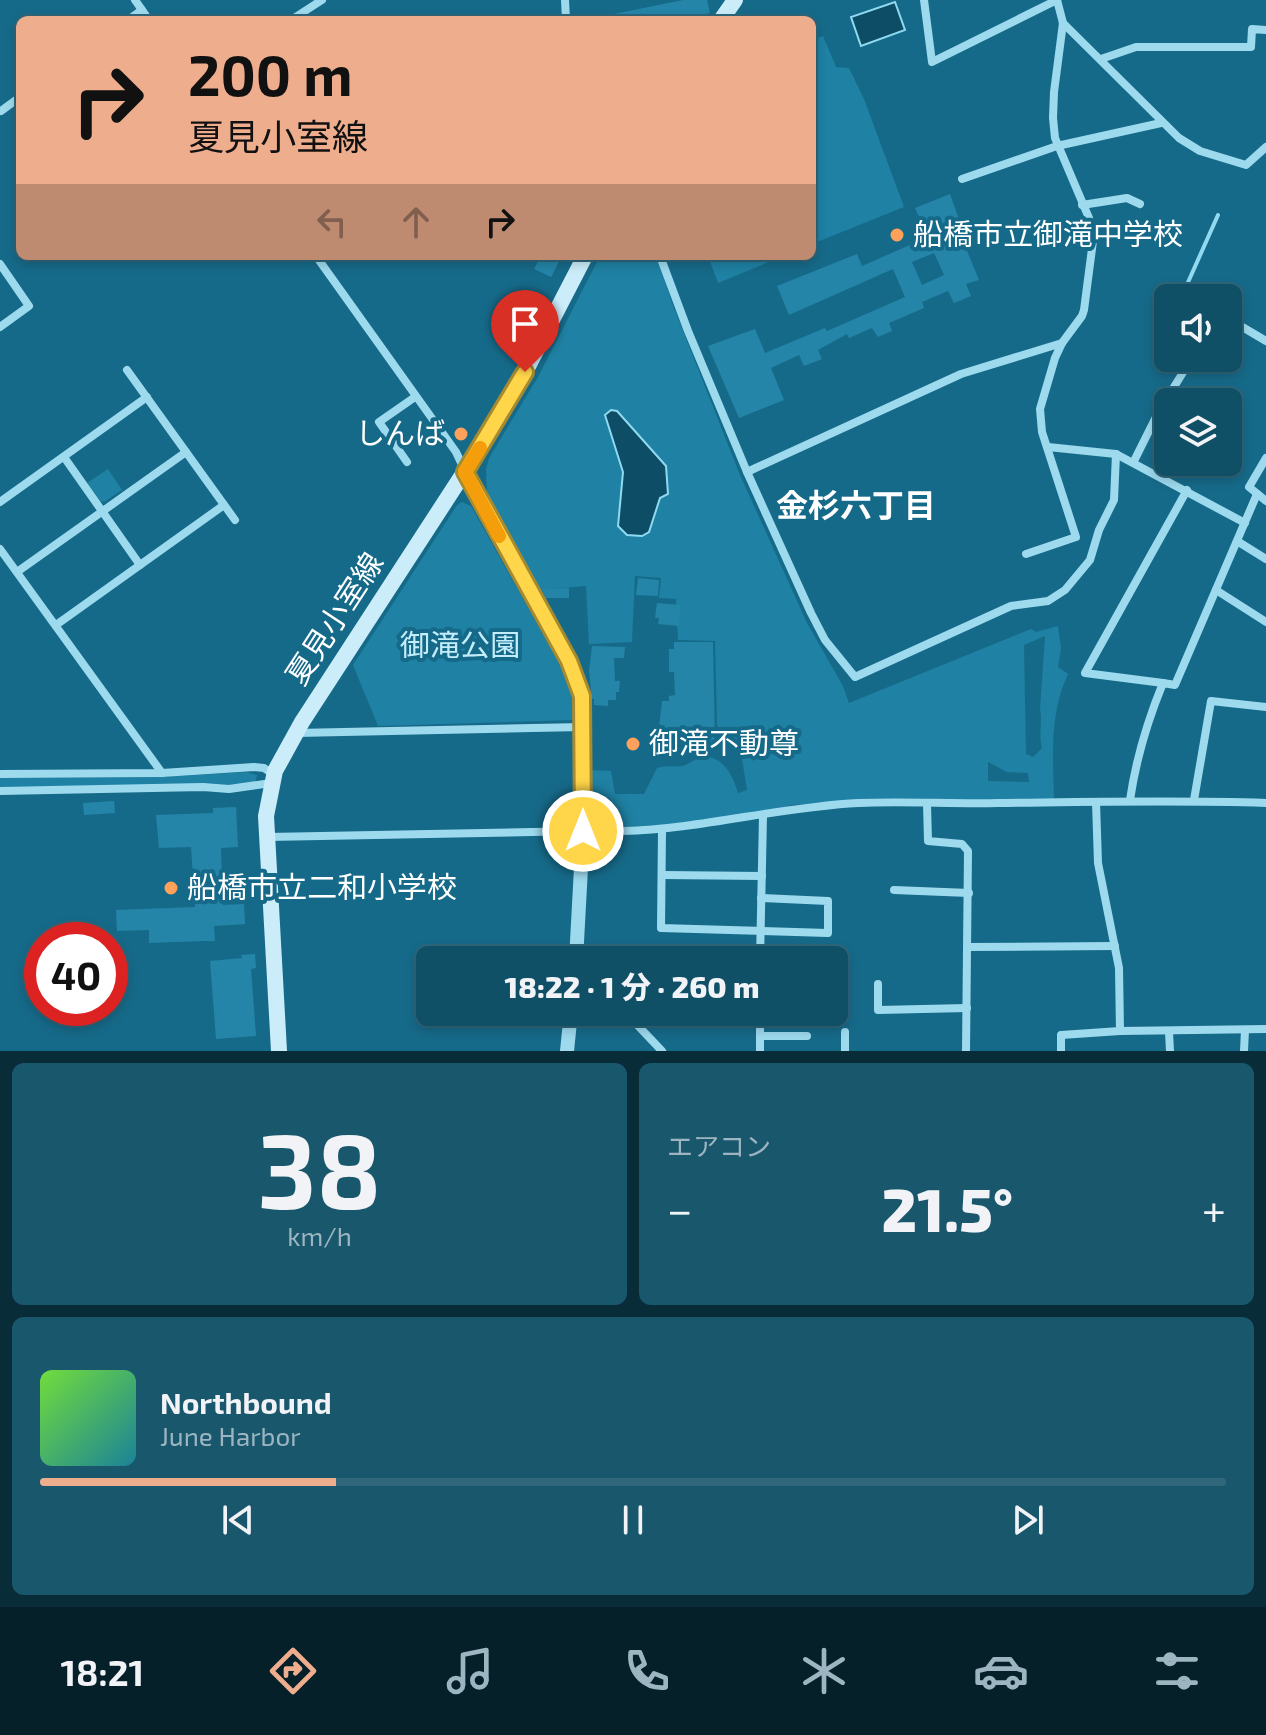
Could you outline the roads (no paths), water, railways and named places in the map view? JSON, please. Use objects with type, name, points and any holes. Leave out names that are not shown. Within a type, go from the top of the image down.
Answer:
[{"type":"main road","name":"夏見小室線","points":[[279,1051],[266,837],[272,779],[295,733],[465,472],[525,372],[583,260]]},
{"type":"street","points":[[135,0],[146,16]]},
{"type":"street","points":[[297,16],[322,0]]},
{"type":"street","points":[[924,0],[932,62],[1057,0],[1063,23],[1053,118],[1057,146],[1089,218],[1093,241],[1084,310],[1062,343],[1040,409],[1042,432],[1076,537],[1026,554]]},
{"type":"street","points":[[134,16],[142,10]]},
{"type":"street","points":[[1063,23],[1161,123],[1200,151],[1246,165],[1266,147]]},
{"type":"street","points":[[1101,59],[1136,47],[1251,47],[1252,29],[1266,30]]},
{"type":"street","points":[[962,179],[1057,146],[1161,123]]},
{"type":"street","points":[[1082,205],[1127,198],[1140,204]]},
{"type":"street","points":[[319,260],[456,452],[569,661],[580,688],[583,831],[577,946]]},
{"type":"street","points":[[661,260],[747,472],[825,640],[855,677],[1011,606],[1048,601],[1065,590],[1090,560],[1099,530],[1114,500],[1116,454]]},
{"type":"street","points":[[0,264],[29,306],[0,327]]},
{"type":"street","points":[[1242,327],[1266,341]]},
{"type":"street","points":[[747,472],[961,374],[1062,343]]},
{"type":"street","points":[[127,370],[235,520]]},
{"type":"street","points":[[1134,461],[1183,372]]},
{"type":"street","points":[[0,502],[147,397]]},
{"type":"street","points":[[407,462],[379,422],[415,397]]},
{"type":"street","points":[[1048,447],[1116,454],[1245,523]]},
{"type":"street","points":[[17,572],[186,452]]},
{"type":"street","points":[[64,457],[140,565]]},
{"type":"street","points":[[1266,458],[1249,487],[1266,501]]},
{"type":"street","points":[[1187,490],[1085,673],[1175,685],[1257,494]]},
{"type":"street","points":[[56,625],[224,505]]},
{"type":"street","points":[[1237,541],[1266,559]]},
{"type":"street","points":[[0,549],[162,773]]},
{"type":"street","points":[[1216,590],[1266,622]]},
{"type":"street","points":[[1130,800],[1146,726],[1163,683]]},
{"type":"street","points":[[1194,800],[1211,701],[1266,707]]},
{"type":"street","points":[[295,733],[583,727]]},
{"type":"street","points":[[0,774],[162,773],[254,767],[264,768],[272,779],[229,789],[0,791]]},
{"type":"street","points":[[622,831],[662,830],[763,816],[793,808],[859,803],[1194,800],[1266,803]]},
{"type":"street","points":[[1096,802],[1098,863],[1119,968],[1120,1031]]},
{"type":"street","points":[[927,804],[928,841],[966,846],[969,893],[966,1051]]},
{"type":"street","points":[[760,946],[763,816]]},
{"type":"street","points":[[662,830],[661,928],[828,933],[828,901],[761,898]]},
{"type":"street","points":[[266,837],[583,831]]},
{"type":"street","points":[[663,875],[762,876]]},
{"type":"street","points":[[894,890],[969,893]]},
{"type":"street","points":[[968,947],[1115,946]]},
{"type":"street","points":[[878,984],[878,1010],[967,1008]]},
{"type":"street","points":[[567,1051],[570,1026]]},
{"type":"street","points":[[638,1026],[662,1051]]},
{"type":"street","points":[[760,1026],[760,1051]]},
{"type":"street","points":[[1061,1051],[1061,1035],[1266,1029]]},
{"type":"street","points":[[1244,1051],[1245,1030]]},
{"type":"street","points":[[845,1032],[845,1051]]},
{"type":"street","points":[[1169,1032],[1170,1051]]},
{"type":"street","points":[[760,1036],[807,1036]]},
{"type":"waterway","points":[[1187,284],[1218,215]]},
{"type":"place","name":"船橋市立御滝中学校","points":[[897,235]]},
{"type":"place","name":"しんば","points":[[461,434]]},
{"type":"place","name":"御滝不動尊","points":[[633,744]]},
{"type":"place","name":"船橋市立二和小学校","points":[[171,888]]},
{"type":"district","name":"金杉六丁目","points":[[856,506]]},
{"type":"park label","name":"御滝公園","points":[[460,646]]}]
